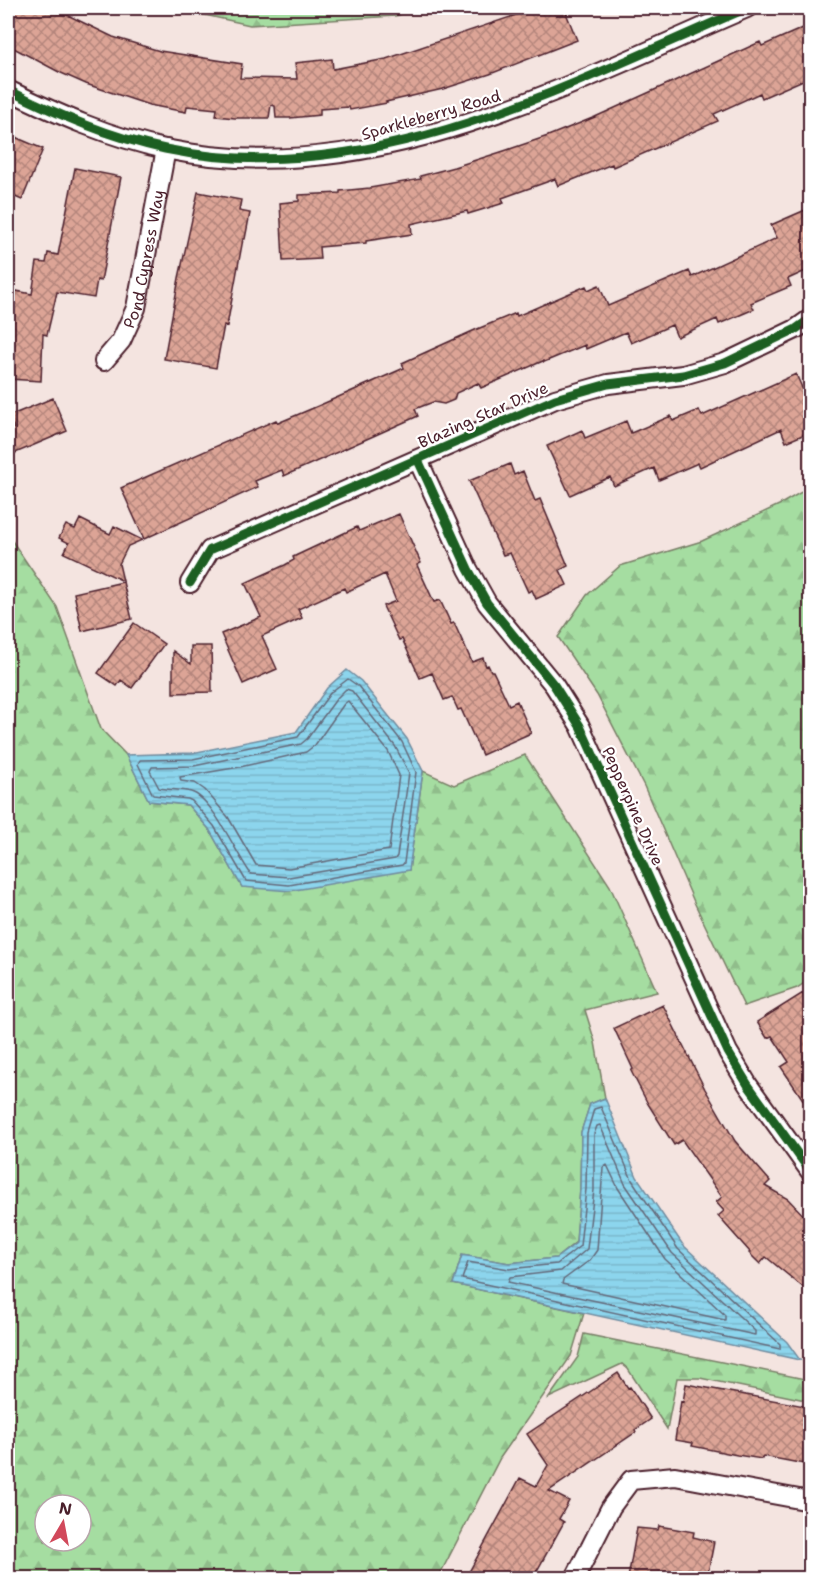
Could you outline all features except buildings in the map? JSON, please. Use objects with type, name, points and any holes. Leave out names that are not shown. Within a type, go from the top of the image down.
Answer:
[{"type":"street","name":"Sparkleberry Road","points":[[8,90],[105,133],[166,149],[255,159],[303,159],[391,145],[480,119],[546,95],[747,8]]},
{"type":"street","name":"Pond Cypress Way","points":[[104,361],[129,328],[136,308],[166,149]]},
{"type":"street","name":"Blazing Star Drive","points":[[190,583],[210,550],[555,399],[608,384],[683,375],[725,363],[787,334],[810,319]]},
{"type":"street","name":"Pepperpine Drive","points":[[418,460],[468,569],[487,603],[554,686],[580,726],[728,1052],[748,1085],[810,1171]]},
{"type":"street","points":[[575,1578],[611,1507],[631,1480],[675,1476],[810,1501]]},
{"type":"green space","points":[[173,8],[423,8],[395,16],[250,25]]},
{"type":"green space","points":[[810,487],[810,979],[797,988],[744,1006],[695,904],[644,786],[597,695],[558,637],[587,595],[620,566],[702,541],[779,505]]},
{"type":"green space","points":[[8,535],[57,607],[101,729],[126,755],[149,801],[188,805],[209,829],[242,887],[409,870],[423,771],[454,785],[525,755],[610,886],[657,992],[585,1010],[595,1042],[605,1098],[590,1104],[581,1132],[576,1242],[556,1258],[509,1263],[462,1255],[453,1284],[584,1313],[571,1356],[500,1458],[438,1578],[8,1578]]},
{"type":"green space","points":[[584,1334],[810,1380],[810,1401],[700,1378],[677,1378],[667,1429],[628,1369],[622,1364],[549,1398],[578,1357]]},
{"type":"water","points":[[347,670],[361,681],[407,739],[423,771],[409,870],[290,891],[242,887],[209,829],[188,805],[149,801],[126,755],[192,753],[296,732],[327,688]]},
{"type":"water","points":[[605,1098],[637,1177],[683,1245],[787,1342],[800,1360],[453,1284],[462,1255],[509,1263],[556,1258],[576,1243],[581,1132],[590,1104]]},
{"type":"cycle path","points":[[8,90],[85,124],[165,149],[242,158],[317,156],[391,144],[465,124],[608,69],[747,8]]},
{"type":"cycle path","points":[[190,583],[210,550],[555,399],[608,384],[683,375],[725,363],[796,329],[810,319]]},
{"type":"cycle path","points":[[418,460],[468,569],[487,603],[554,685],[580,726],[728,1052],[748,1085],[810,1171]]}]
